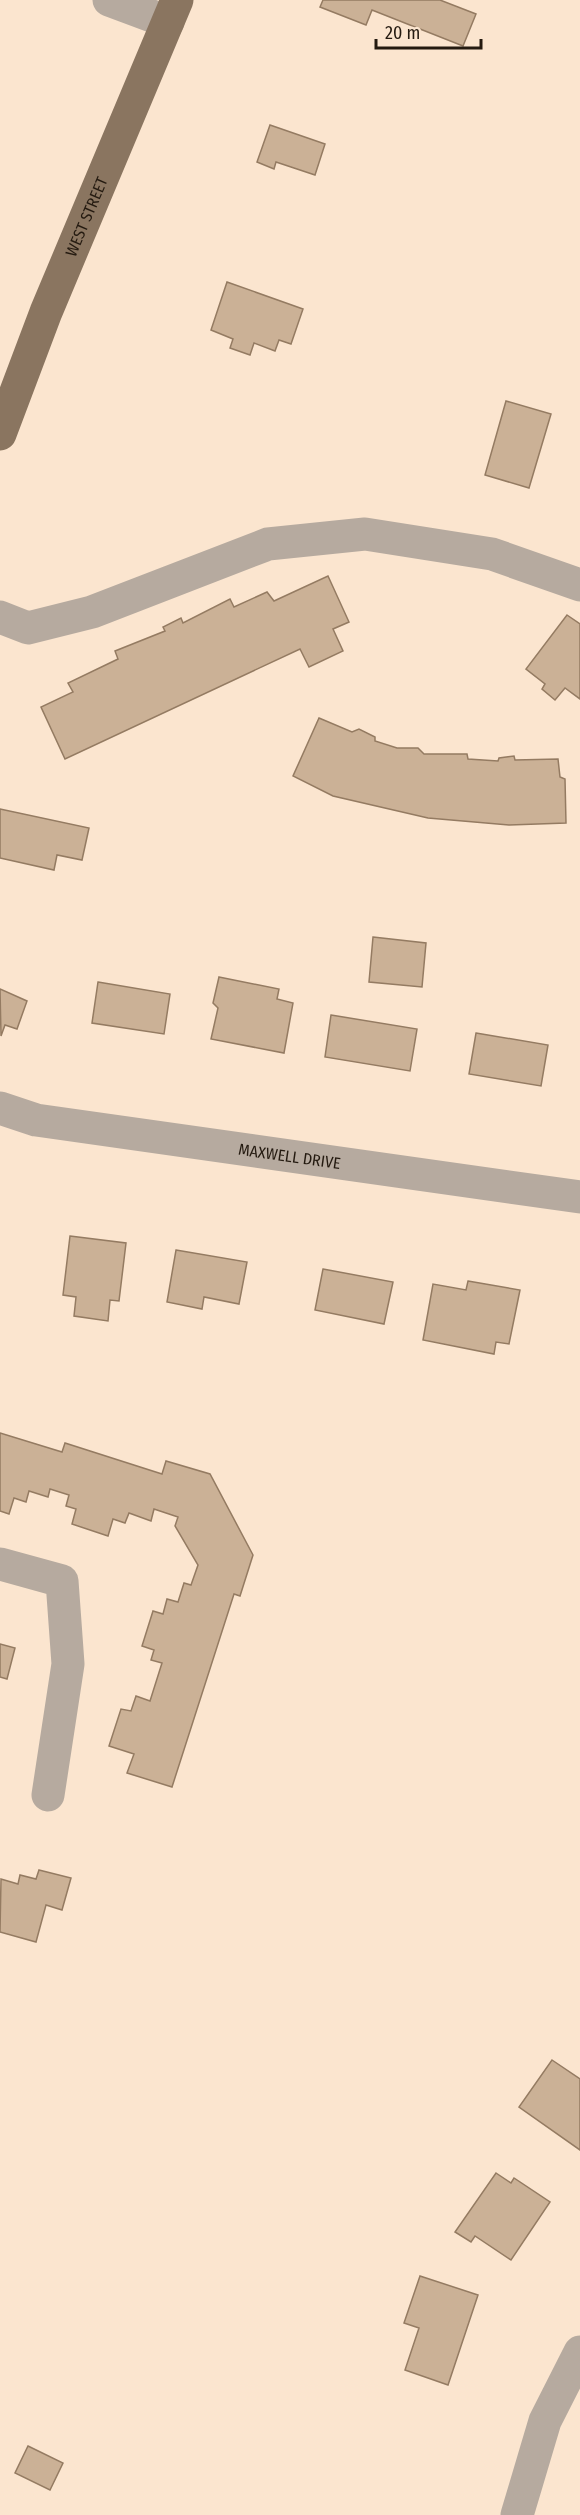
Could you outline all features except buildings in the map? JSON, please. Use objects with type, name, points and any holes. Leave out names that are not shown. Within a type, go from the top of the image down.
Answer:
[{"type":"main road","name":"WEST STREET","points":[[0,434],[46,312],[173,11]]},
{"type":"street","points":[[110,0],[173,11]]},
{"type":"street","points":[[0,617],[28,628],[92,612],[268,544],[366,534],[492,554],[580,585]]},
{"type":"street","name":"MAXWELL DRIVE","points":[[0,1108],[36,1120],[580,1197]]},
{"type":"street","points":[[0,1564],[62,1581],[68,1664],[48,1795]]},
{"type":"street","points":[[517,2515],[545,2421],[580,2352]]}]
